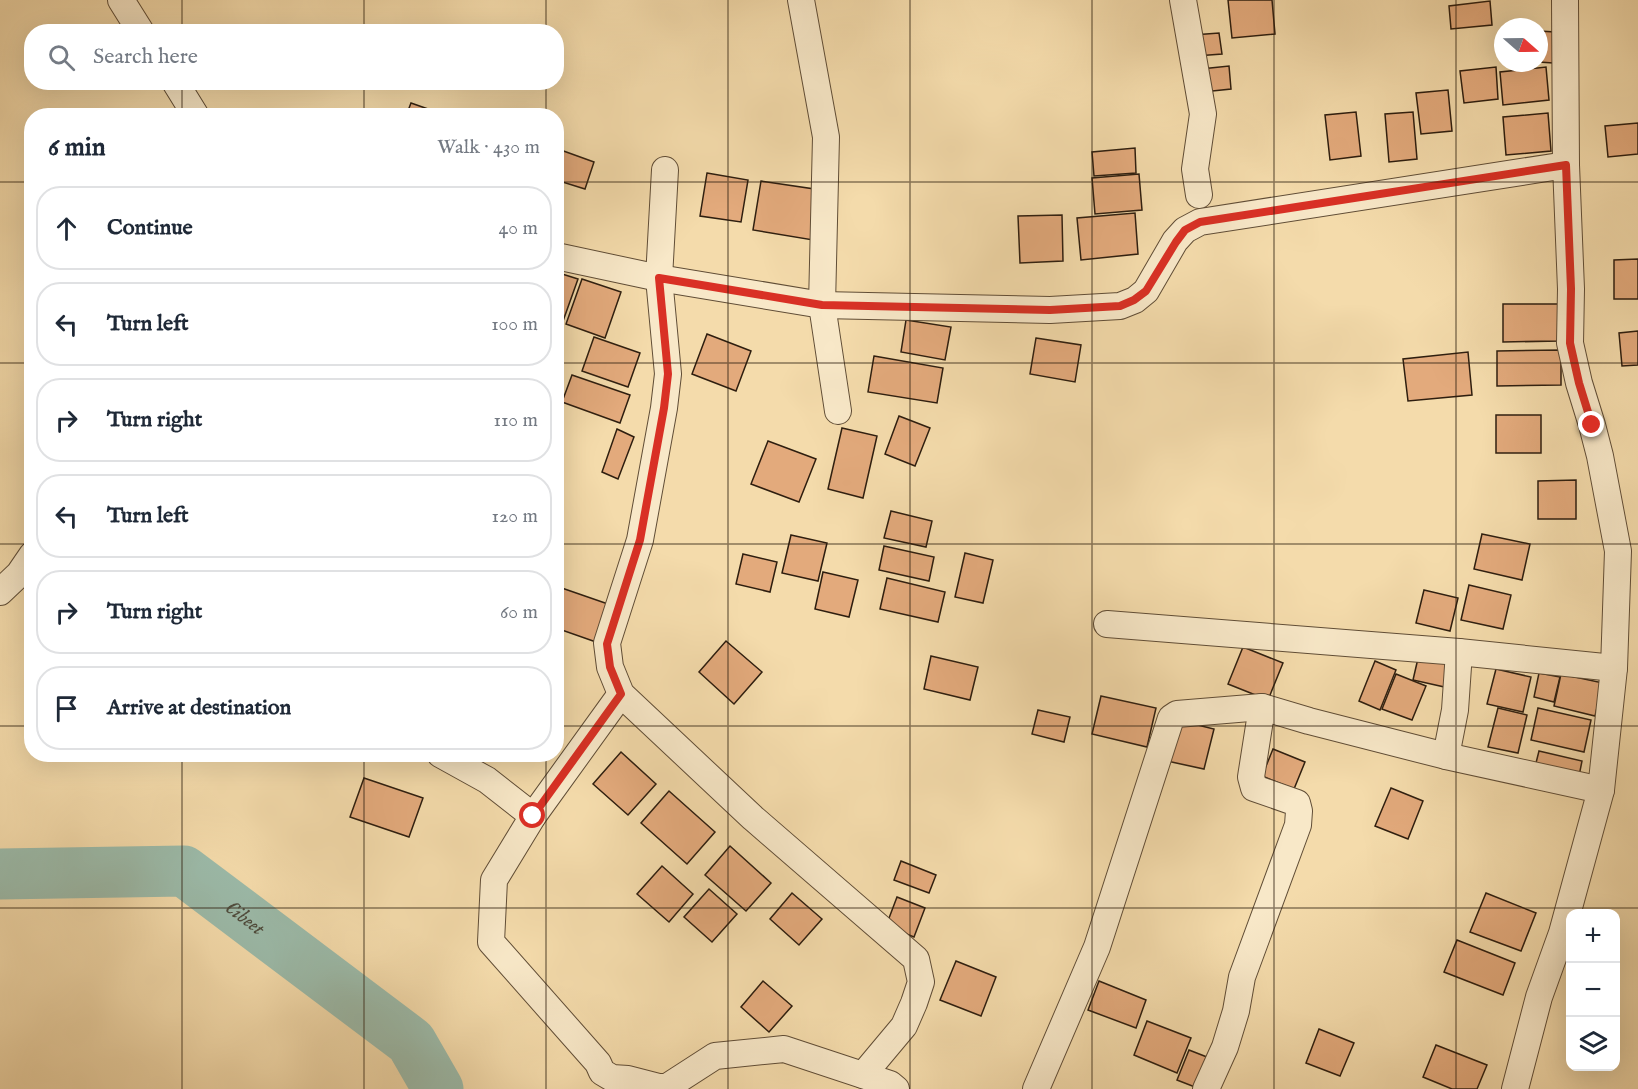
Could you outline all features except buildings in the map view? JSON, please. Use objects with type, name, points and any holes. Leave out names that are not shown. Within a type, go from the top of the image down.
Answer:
[{"type":"street","points":[[121,0],[136,24]]},
{"type":"street","points":[[801,0],[826,137],[822,305],[838,411]]},
{"type":"street","points":[[1183,0],[1203,114],[1195,169],[1199,195]]},
{"type":"street","points":[[1515,1089],[1539,997],[1562,933],[1601,790],[1614,668],[1618,551],[1600,456],[1570,343],[1571,289],[1566,165],[1564,0]]},
{"type":"street","points":[[179,90],[191,108]]},
{"type":"street","points":[[564,258],[659,278],[822,305],[1050,310],[1120,306],[1146,291],[1180,236],[1185,230],[1200,222],[1566,165]]},
{"type":"street","points":[[665,170],[659,278],[668,374],[640,540],[607,644],[610,667],[621,694],[753,818],[916,959],[921,982],[904,1026],[863,1075]]},
{"type":"street","points":[[0,592],[24,567]]},
{"type":"street","points":[[1107,624],[1458,652],[1614,668]]},
{"type":"street","points":[[1446,756],[1455,710],[1458,652]]},
{"type":"street","points":[[621,694],[533,816],[494,880],[490,942],[598,1063],[602,1072],[612,1078],[628,1078],[652,1086],[667,1087],[715,1056],[784,1049],[890,1084],[896,1089]]},
{"type":"street","points":[[1036,1089],[1097,947],[1171,718],[1177,714],[1262,707],[1446,756],[1601,790]]},
{"type":"street","points":[[1206,1089],[1225,1047],[1236,1011],[1242,977],[1298,825],[1297,803],[1254,788],[1251,777],[1262,707]]},
{"type":"street","points":[[454,762],[487,780],[533,816]]},
{"type":"waterway","name":"Cibeet","points":[[0,874],[184,871],[411,1042],[438,1089]]},
{"type":"route","points":[[533,816],[621,694],[610,667],[607,644],[640,540],[664,408],[668,374],[659,278],[822,305],[1050,310],[1120,306],[1146,291],[1185,230],[1200,222],[1566,165],[1571,289],[1570,343],[1592,425]]}]
